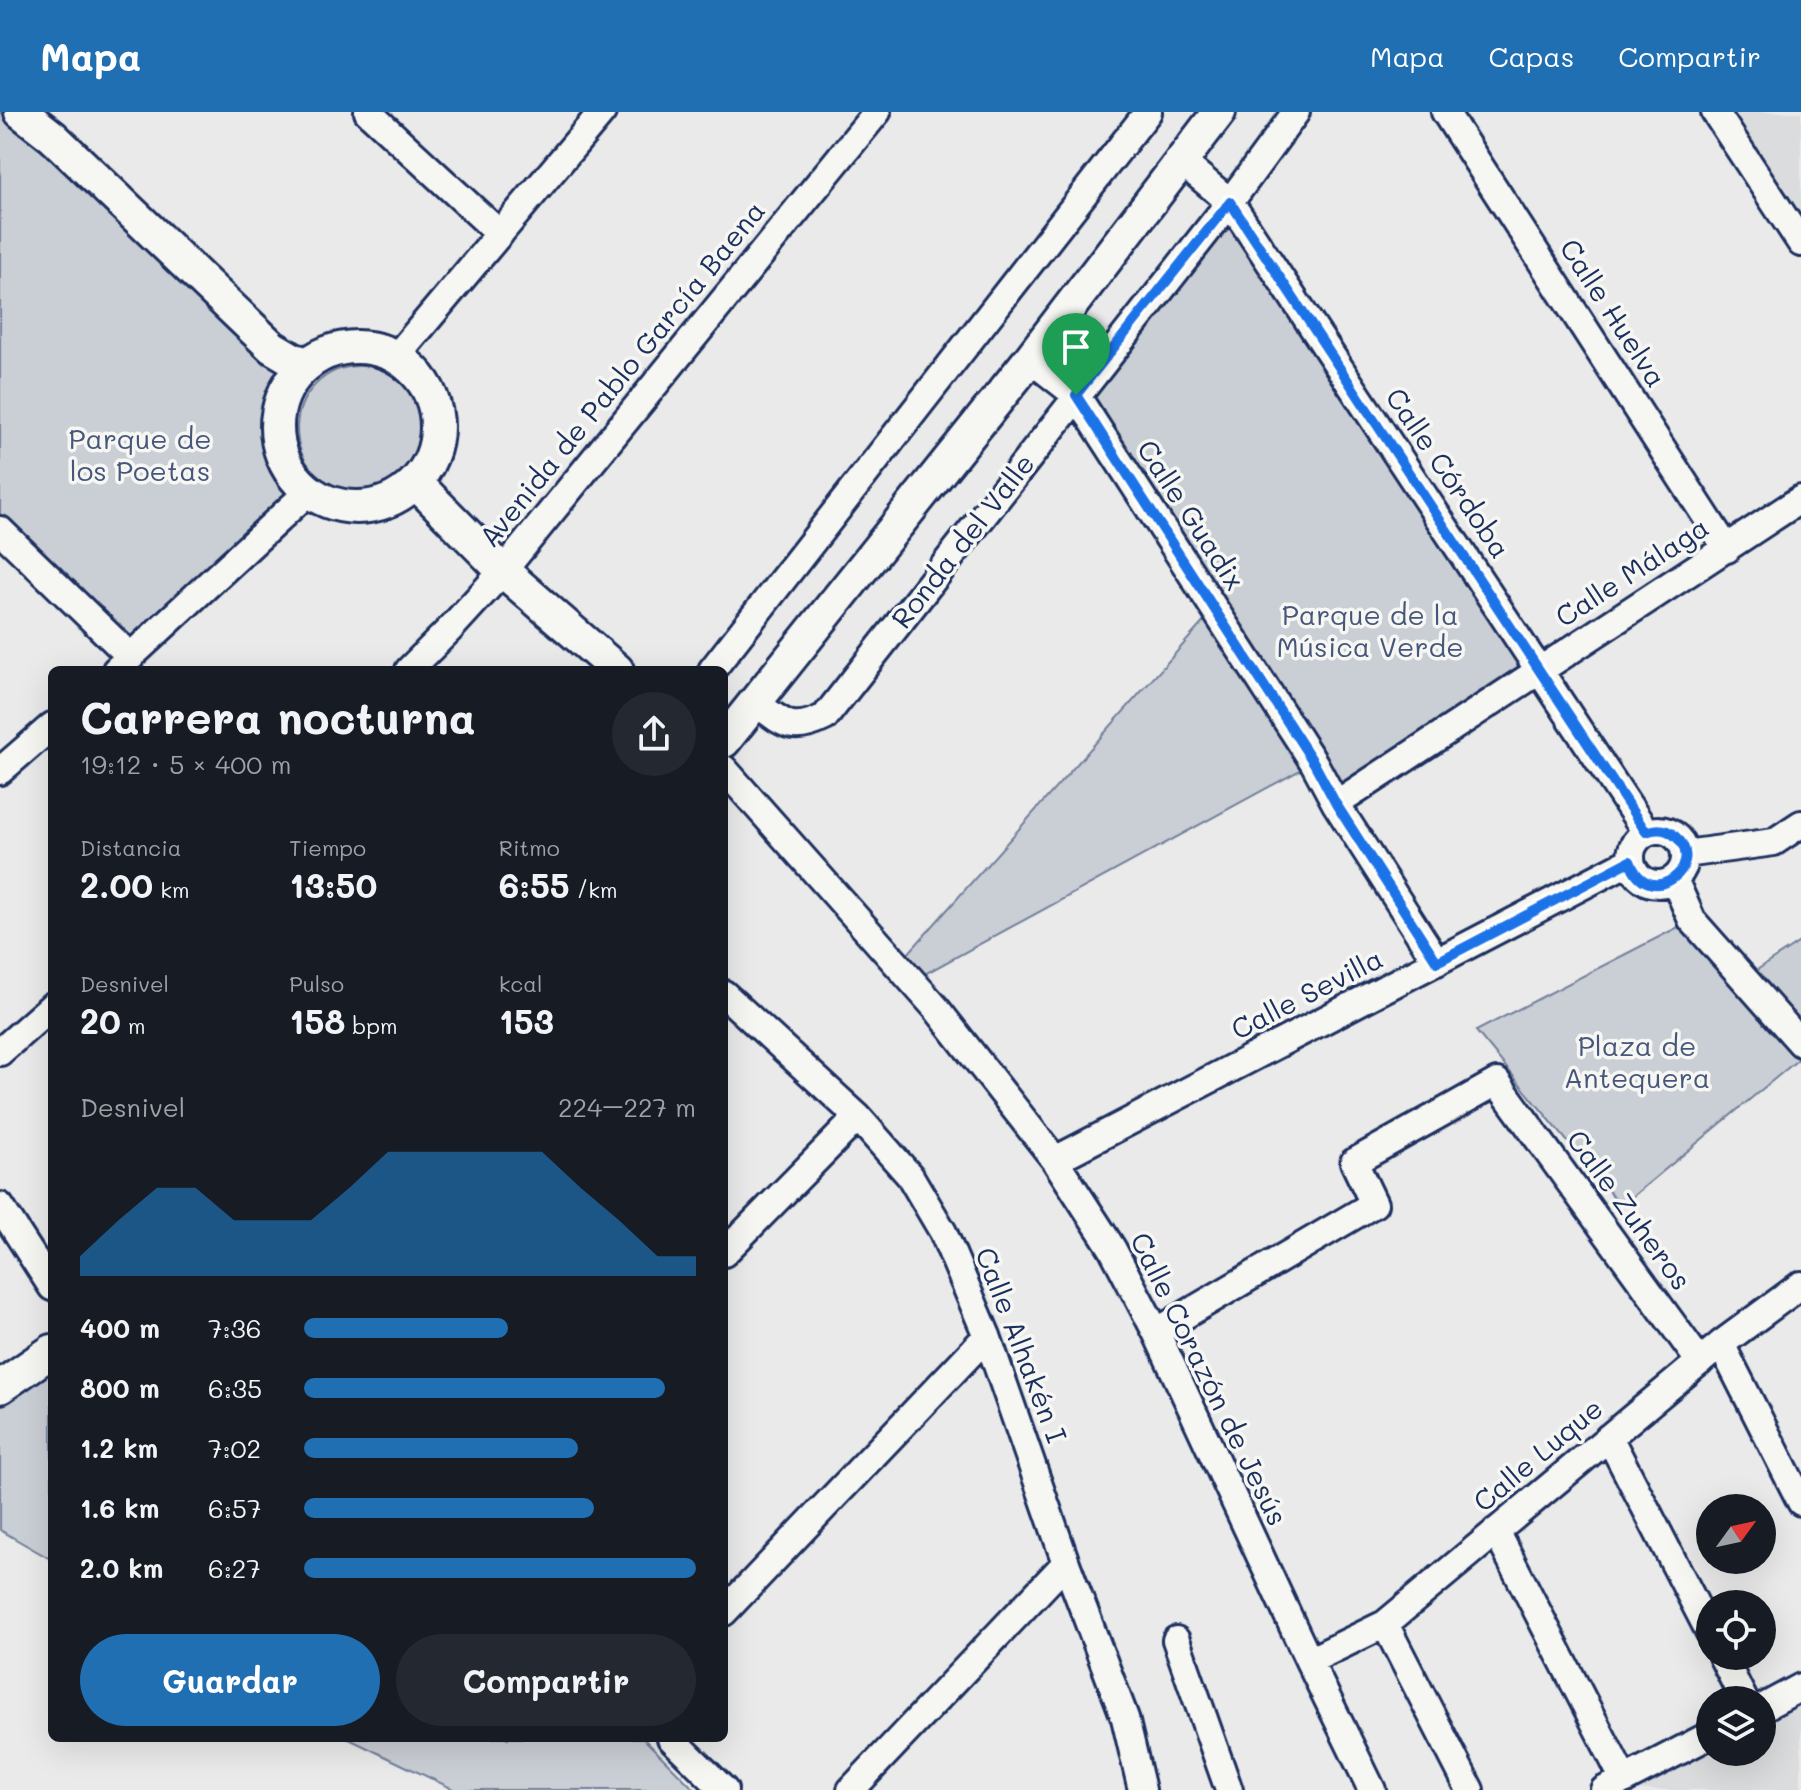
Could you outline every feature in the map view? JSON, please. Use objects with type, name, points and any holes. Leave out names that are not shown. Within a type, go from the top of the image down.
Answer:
[{"type":"street","points":[[21,112],[43,124],[272,347],[294,360],[298,374]]},
{"type":"street","points":[[368,112],[500,234]]},
{"type":"street","points":[[396,357],[602,112]]},
{"type":"street","name":"Avenida de Pablo García Baena","points":[[413,666],[503,571],[877,112]]},
{"type":"street","points":[[715,666],[1148,112]]},
{"type":"street","points":[[728,736],[1030,359],[1219,112]]},
{"type":"street","name":"Ronda del Valle","points":[[755,702],[786,725],[806,726],[825,717],[1230,202],[1296,112]]},
{"type":"street","name":"Calle Huelva","points":[[1445,112],[1727,549]]},
{"type":"street","points":[[1715,112],[1801,243]]},
{"type":"street","name":"Calle Córdoba","points":[[1182,162],[1230,202],[1646,832]]},
{"type":"street","points":[[349,347],[373,348],[396,357],[415,372],[429,392],[437,415],[436,439],[429,463],[416,483],[397,497],[376,506],[352,508],[329,503],[309,491],[292,474],[281,453],[277,429],[280,406],[298,374],[326,353],[349,347]]},
{"type":"street","name":"Calle Guadix","points":[[1030,359],[1076,395],[1314,763],[1336,804],[1437,962]]},
{"type":"street","points":[[416,483],[503,571],[612,666]]},
{"type":"street","points":[[0,530],[124,663],[309,491]]},
{"type":"street","name":"Calle Málaga","points":[[1336,804],[1801,499]]},
{"type":"street","points":[[0,771],[48,729]]},
{"type":"street","name":"Calle Corazón de Jesús","points":[[728,774],[936,1008],[1055,1160],[1112,1248],[1156,1332],[1372,1790]]},
{"type":"street","points":[[1685,854],[1774,842],[1801,824]]},
{"type":"street","points":[[1663,829],[1678,838],[1685,854],[1681,872],[1674,879],[1656,885],[1633,870],[1630,861],[1633,844],[1646,832],[1663,829]]},
{"type":"street","name":"Calle Sevilla","points":[[1055,1160],[1630,861]]},
{"type":"street","points":[[1674,879],[1692,920],[1801,1043]]},
{"type":"street","name":"Calle Alhakén I","points":[[728,998],[858,1117],[910,1176],[943,1232],[987,1336],[1066,1563],[1125,1718],[1142,1790]]},
{"type":"street","points":[[0,1052],[48,1010]]},
{"type":"street","name":"Calle Zuheros","points":[[1156,1332],[1374,1204],[1354,1162],[1497,1082],[1700,1362]]},
{"type":"street","points":[[728,1249],[858,1117]]},
{"type":"street","points":[[0,1206],[48,1281]]},
{"type":"street","name":"Calle Luque","points":[[1309,1661],[1385,1624],[1721,1344],[1801,1285]]},
{"type":"street","points":[[728,1608],[987,1336]]},
{"type":"street","points":[[1721,1344],[1801,1502]]},
{"type":"street","points":[[0,1387],[48,1354]]},
{"type":"street","points":[[1609,1437],[1696,1606]]},
{"type":"street","points":[[1496,1531],[1614,1785],[1696,1742]]},
{"type":"street","points":[[851,1790],[1066,1563]]},
{"type":"street","points":[[1385,1624],[1470,1790]]},
{"type":"street","points":[[1176,1640],[1229,1790]]},
{"type":"street","points":[[1776,1700],[1801,1687]]},
{"type":"street","points":[[675,1742],[724,1790]]},
{"type":"shaded area","points":[[1715,112],[1801,112],[1801,243]]},
{"type":"shaded area","points":[[1801,1687],[1801,1790],[1604,1790],[1696,1742],[1696,1766],[1776,1766],[1776,1700]]},
{"type":"green space","name":"Parque de los Poetas","points":[[0,112],[21,112],[308,364],[285,396],[277,428],[285,459],[309,491],[131,657],[0,530]]},
{"type":"green space","name":"Parque de la Música Verde","points":[[1230,202],[1540,670],[1336,804],[1313,763],[912,981],[898,965],[1214,610],[1076,395]]},
{"type":"green space","points":[[360,366],[384,370],[405,384],[419,405],[423,429],[419,453],[405,474],[384,488],[360,492],[336,488],[315,474],[301,453],[297,429],[301,405],[315,384],[336,370]]},
{"type":"green space","name":"Plaza de Antequera","points":[[1692,920],[1743,979],[1801,941],[1801,1057],[1621,1206],[1476,1031]]},
{"type":"green space","points":[[48,1354],[48,1558],[0,1530],[0,1387]]},
{"type":"green space","points":[[355,1742],[647,1742],[695,1790],[455,1790]]},
{"type":"route","points":[[1230,202],[1646,832],[1663,829],[1683,845],[1685,863],[1681,872],[1674,879],[1656,885],[1640,877],[1630,861],[1437,962],[1336,804],[1314,763],[1076,395],[1230,202]]}]
